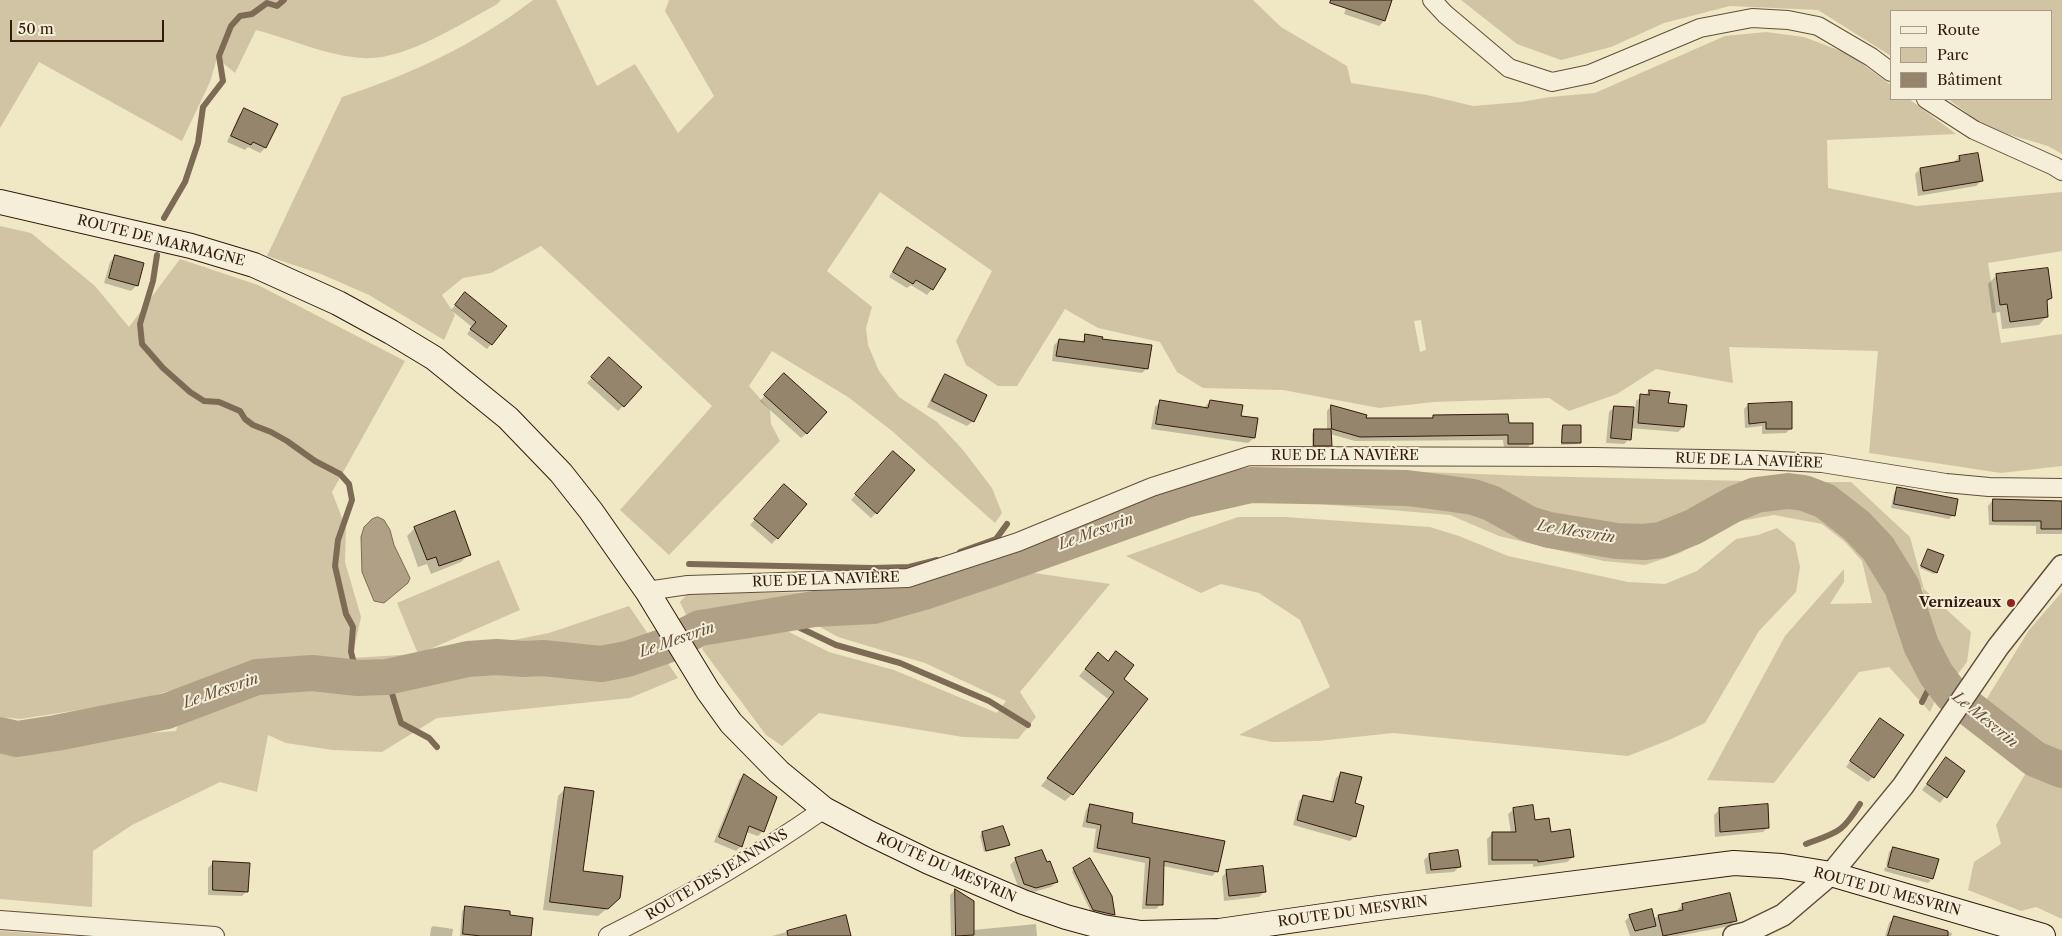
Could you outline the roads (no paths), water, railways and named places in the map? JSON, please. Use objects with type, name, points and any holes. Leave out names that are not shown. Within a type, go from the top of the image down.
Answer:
[{"type":"main road","name":"ROUTE DE MARMAGNE","points":[[0,202],[191,246],[254,265],[338,303],[434,358],[508,418],[535,445],[591,511],[647,591],[687,657]]},
{"type":"main road","name":"ROUTE DU MESVRIN","points":[[687,657],[708,691],[732,723],[779,772],[824,808],[869,834],[929,862],[1023,902],[1103,927],[1139,934],[1219,931],[1379,908],[1734,863],[1782,866],[1831,874],[2043,936]]},
{"type":"street","points":[[1432,0],[1445,14],[1509,68],[1552,82],[1590,74],[1700,28],[1752,18],[1788,20],[1818,26],[1871,57],[1890,71]]},
{"type":"street","points":[[1928,100],[1974,130],[2054,166],[2062,172]]},
{"type":"street","name":"RUE DE LA NAVIÈRE","points":[[647,591],[688,585],[908,578],[1018,542],[1152,487],[1249,456],[1595,457],[1759,460],[1822,463],[1946,483],[1989,487],[2062,488]]},
{"type":"street","points":[[1734,936],[1746,933],[1783,915],[1831,874],[1903,786],[1998,647],[2062,566]]},
{"type":"street","name":"ROUTE DES JEANNINS","points":[[608,936],[659,911],[751,857],[824,808]]},
{"type":"street","points":[[0,920],[215,936]]},
{"type":"waterway","points":[[164,218],[185,182],[198,143],[203,107],[223,81],[219,56],[231,26],[240,16],[252,14],[267,3],[277,6],[284,0]]},
{"type":"waterway","points":[[157,255],[153,281],[140,324],[142,344],[163,368],[190,392],[204,401],[219,402],[240,411],[245,419],[253,425],[287,441],[315,461],[340,474],[349,484],[352,500],[338,540],[335,566],[346,614],[353,627],[351,652],[358,678]]},
{"type":"waterway","name":"Le Mesvrin","points":[[0,735],[17,739],[167,711],[257,677],[312,673],[358,678],[387,677],[468,659],[497,657],[543,658],[601,664],[627,659],[665,646],[700,628],[814,609],[874,606],[924,592],[995,568],[1185,500],[1251,485],[1407,488],[1473,497],[1491,503],[1529,524],[1549,530],[1617,541],[1644,542],[1661,540],[1693,527],[1734,504],[1756,495],[1788,491],[1804,493],[1825,501],[1856,525],[1878,548],[1902,587],[1921,645],[1936,674],[1951,694],[2035,759],[2062,770]]},
{"type":"waterway","points":[[960,552],[996,539],[1007,524]]},
{"type":"waterway","points":[[689,564],[873,568],[909,567],[937,560]]},
{"type":"waterway","points":[[775,616],[836,645],[900,663],[989,701],[1028,725]]},
{"type":"waterway","points":[[1922,702],[1936,674]]},
{"type":"waterway","points":[[387,677],[401,723],[429,738],[437,747]]},
{"type":"waterway","points":[[1806,844],[1838,830],[1848,821],[1860,804]]},
{"type":"place","name":"Vernizeaux","points":[[2011,603]]}]
